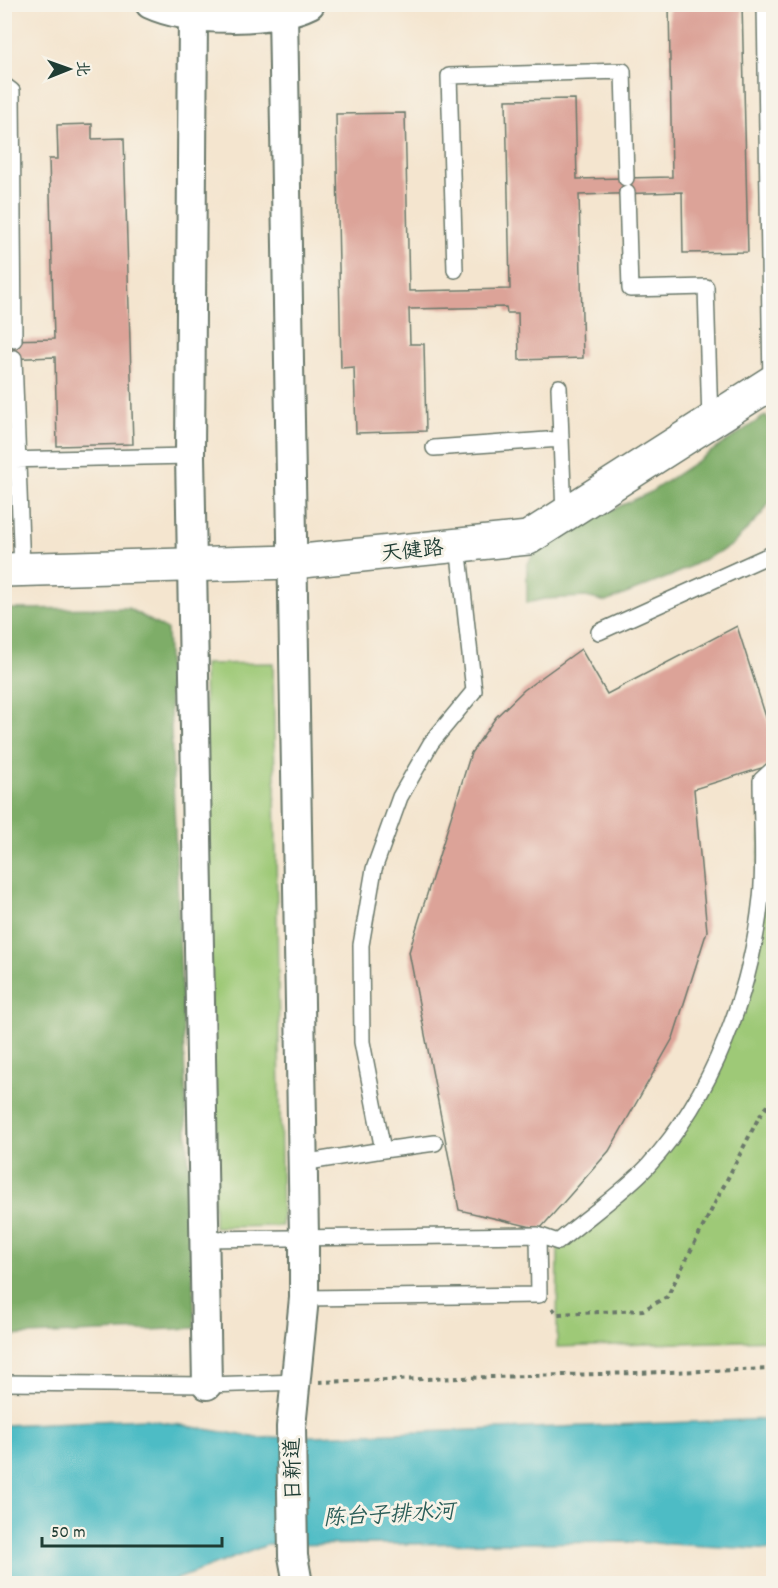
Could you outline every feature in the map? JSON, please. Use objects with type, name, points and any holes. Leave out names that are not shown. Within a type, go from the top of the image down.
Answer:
[{"type":"street","points":[[150,4],[214,19],[296,11],[310,4]]},
{"type":"street","name":"日新道","points":[[283,12],[304,1298],[298,1382],[291,1427],[293,1556],[298,1584]]},
{"type":"street","points":[[193,15],[190,456],[207,1385]]},
{"type":"street","name":"天健路","points":[[13,570],[293,562],[528,537],[772,385]]},
{"type":"street","name":"日新道","points":[[287,1584],[293,1556]]},
{"type":"lane","points":[[765,4],[772,385]]},
{"type":"lane","points":[[455,270],[449,76],[623,71],[630,289],[706,287],[710,422]]},
{"type":"lane","points":[[4,85],[12,91],[14,340]]},
{"type":"lane","points":[[13,570],[11,460],[15,358]]},
{"type":"lane","points":[[559,387],[564,515]]},
{"type":"lane","points":[[434,448],[561,439]]},
{"type":"lane","points":[[11,460],[190,456]]},
{"type":"lane","points":[[383,1150],[362,1041],[361,945],[374,869],[400,798],[431,743],[474,691],[458,545]]},
{"type":"lane","points":[[599,632],[774,553]]},
{"type":"lane","points":[[204,1239],[538,1235],[558,1242],[648,1166],[684,1117],[713,1070],[738,1012],[750,960],[761,897],[761,780],[774,768]]},
{"type":"lane","points":[[302,1163],[435,1143]]},
{"type":"lane","points":[[304,1298],[539,1295],[538,1235]]},
{"type":"lane","points":[[4,1383],[207,1385],[298,1382]]},
{"type":"path","points":[[539,1295],[558,1314],[643,1310],[667,1297],[759,1117],[774,1098]]},
{"type":"path","points":[[298,1382],[774,1369]]},
{"type":"green space","points":[[766,415],[773,428],[773,497],[762,514],[731,546],[671,576],[606,602],[586,597],[544,599],[527,603],[527,566],[538,543],[649,493]]},
{"type":"green space","points":[[128,608],[167,630],[195,1328],[5,1336],[4,609]]},
{"type":"green space","points":[[273,663],[282,1226],[214,1227],[204,664]]},
{"type":"green space","points":[[773,825],[773,1340],[557,1347],[558,1242],[648,1166],[713,1069],[750,960],[761,828]]},
{"type":"water","name":"陈台子排水河","points":[[145,1419],[259,1438],[773,1419],[773,1550],[634,1542],[267,1545],[172,1581],[5,1583],[4,1425]]},
{"type":"building","points":[[669,4],[742,4],[748,252],[683,253],[682,192],[579,195],[583,358],[519,360],[518,313],[507,313],[506,307],[409,309],[410,344],[424,344],[426,431],[356,433],[354,367],[341,368],[336,114],[405,113],[409,291],[510,289],[506,100],[575,99],[577,179],[672,177]]},
{"type":"building","points":[[92,124],[92,139],[124,138],[133,444],[57,446],[55,357],[4,359],[4,340],[54,339],[49,159],[58,159],[57,125]]},
{"type":"building","points":[[737,626],[774,742],[774,764],[694,789],[707,931],[673,1038],[609,1151],[540,1229],[459,1210],[409,952],[471,753],[496,717],[524,690],[581,649],[607,694]]},
{"type":"building","points":[[770,1240],[774,1240],[774,1283],[771,1283]]}]
